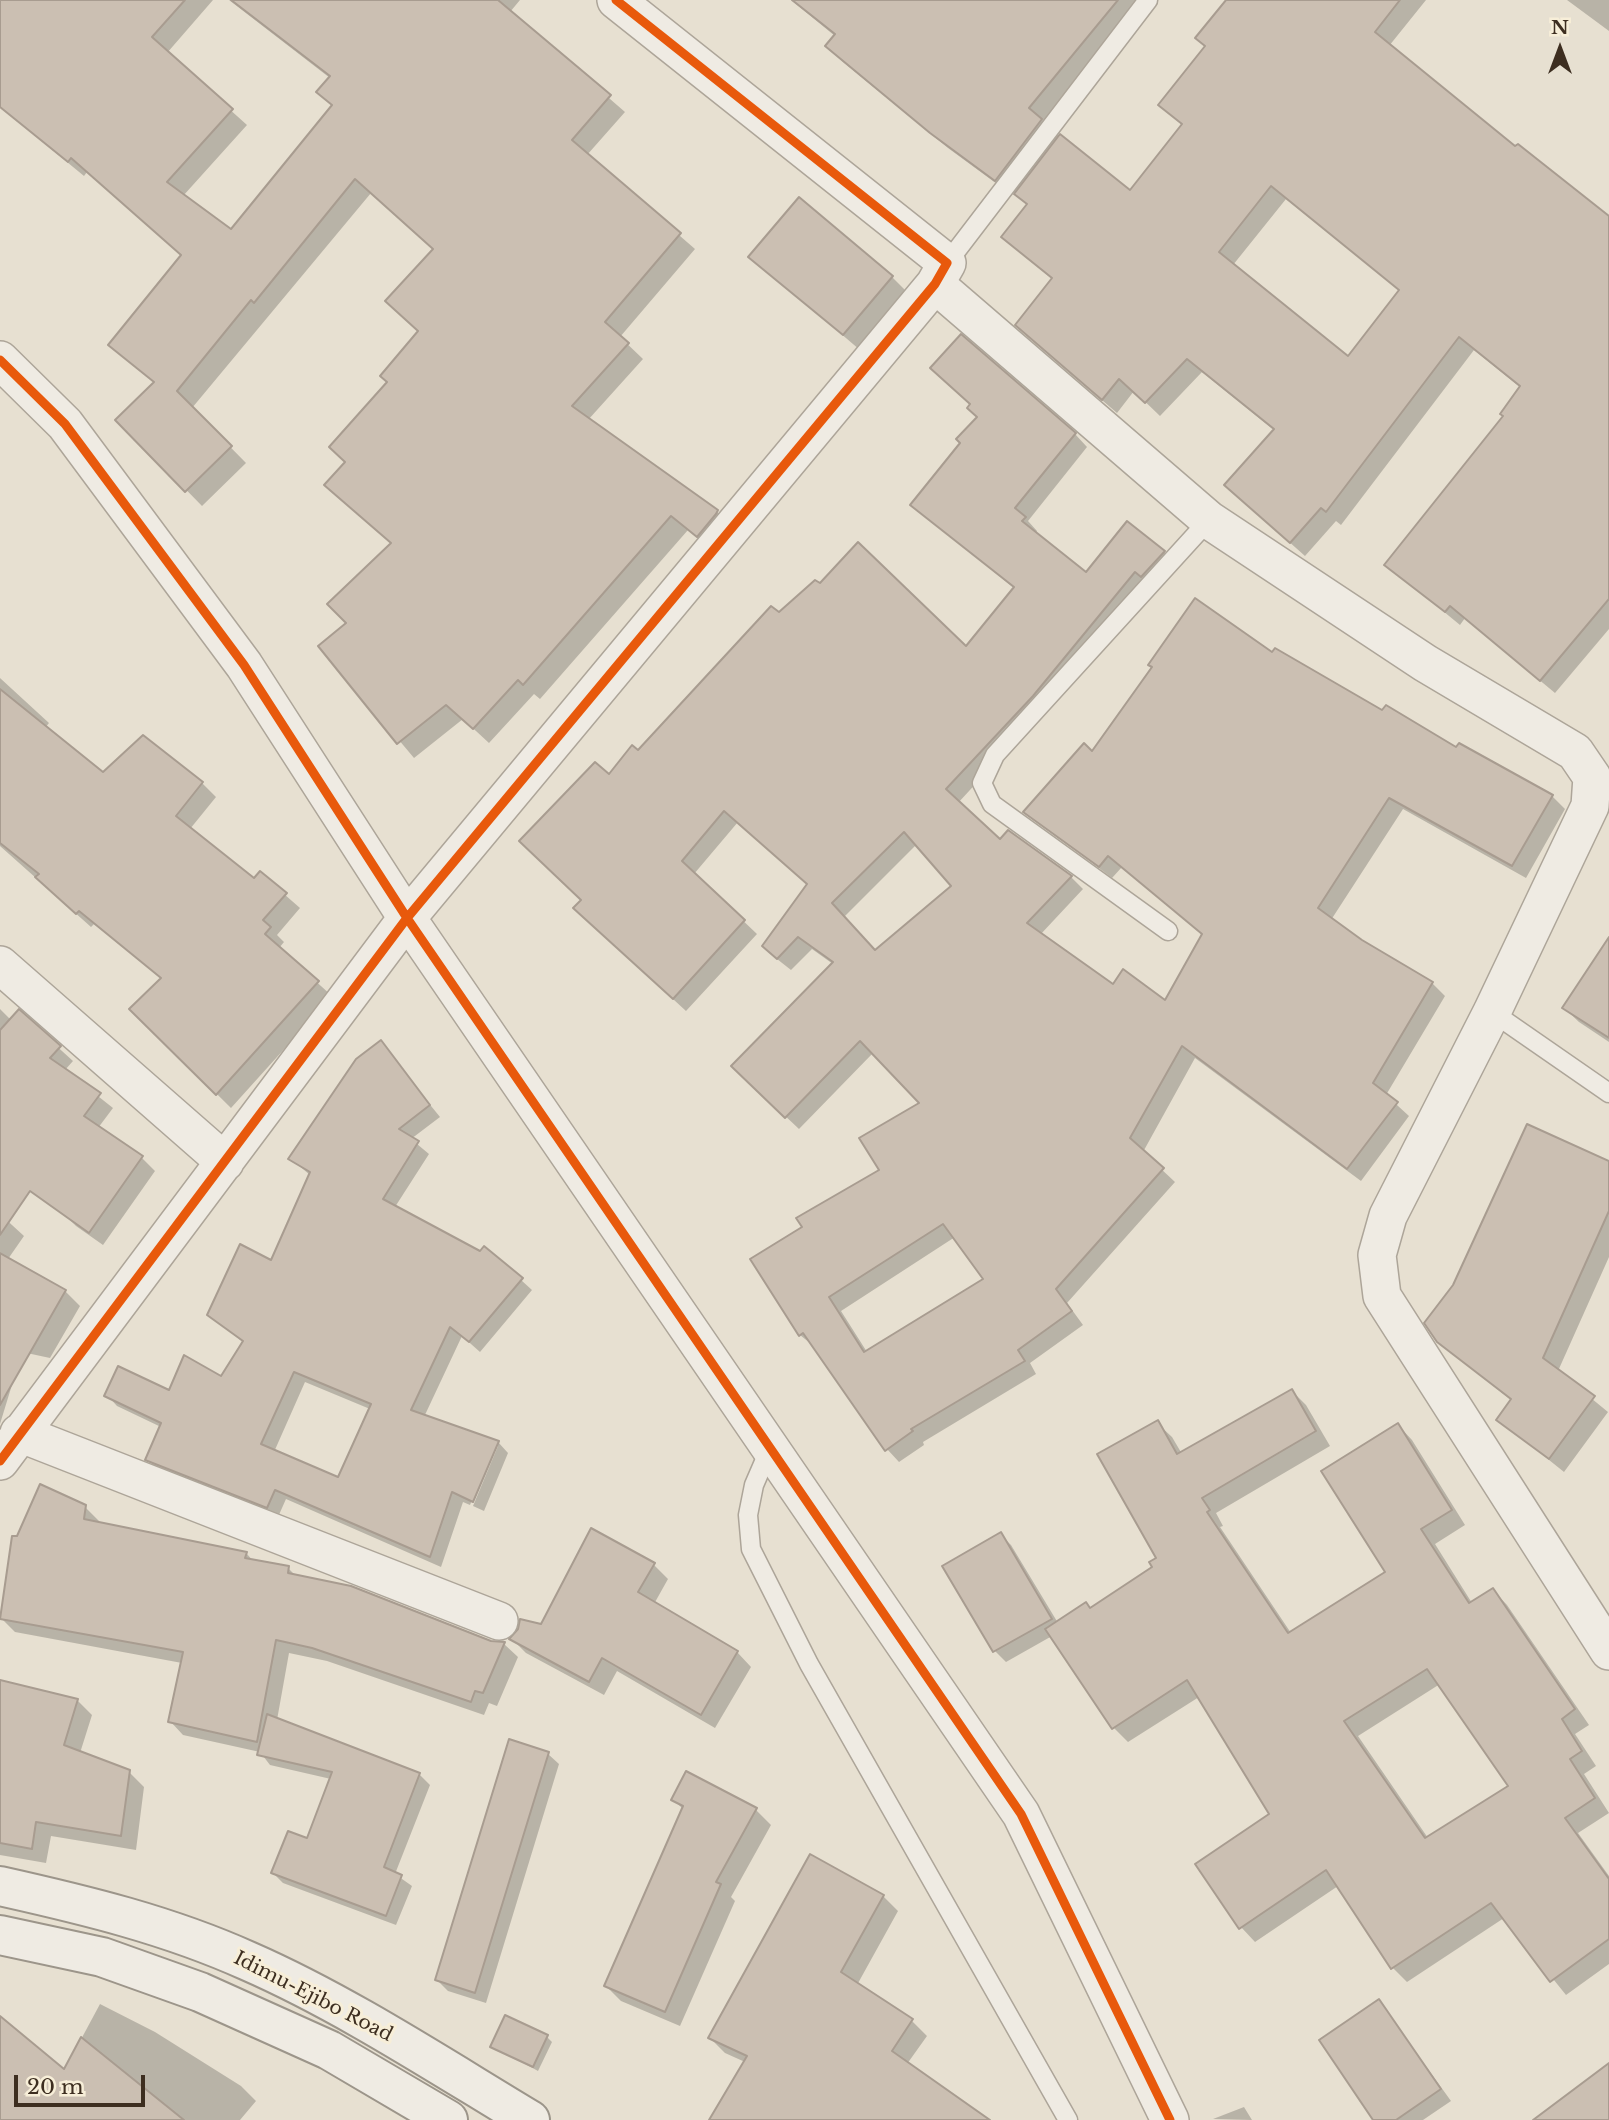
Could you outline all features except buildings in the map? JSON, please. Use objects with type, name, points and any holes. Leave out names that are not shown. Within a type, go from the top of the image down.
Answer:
[{"type":"main road","name":"Idimu-Ejibo Road","points":[[0,1886],[122,1913],[249,1961],[386,2034],[530,2120]]},
{"type":"main road","name":"Idimu-Ejibo Road","points":[[0,1935],[102,1957],[200,1992],[329,2050],[448,2120]]},
{"type":"street","points":[[616,0],[941,274],[1209,520],[1425,663],[1575,752],[1592,777],[1590,806],[1492,1012],[1388,1216],[1377,1255],[1382,1296],[1609,1651]]},
{"type":"street","points":[[499,1621],[9,1447],[407,918],[941,274]]},
{"type":"street","points":[[0,360],[65,424],[244,665],[407,918],[1021,1814],[1159,2117]]},
{"type":"street","points":[[0,965],[225,1161]]},
{"type":"lane","points":[[941,274],[1147,0]]},
{"type":"lane","points":[[1168,931],[992,804],[982,783],[995,755],[1209,520]]},
{"type":"lane","points":[[1492,1012],[1609,1093]]},
{"type":"lane","points":[[770,1448],[754,1485],[748,1515],[751,1549],[809,1664],[1069,2120]]},
{"type":"cycle path","points":[[0,1461],[407,918],[935,284],[947,263],[616,0]]},
{"type":"cycle path","points":[[0,360],[65,424],[244,665],[407,918],[1021,1814],[1170,2120]]}]
